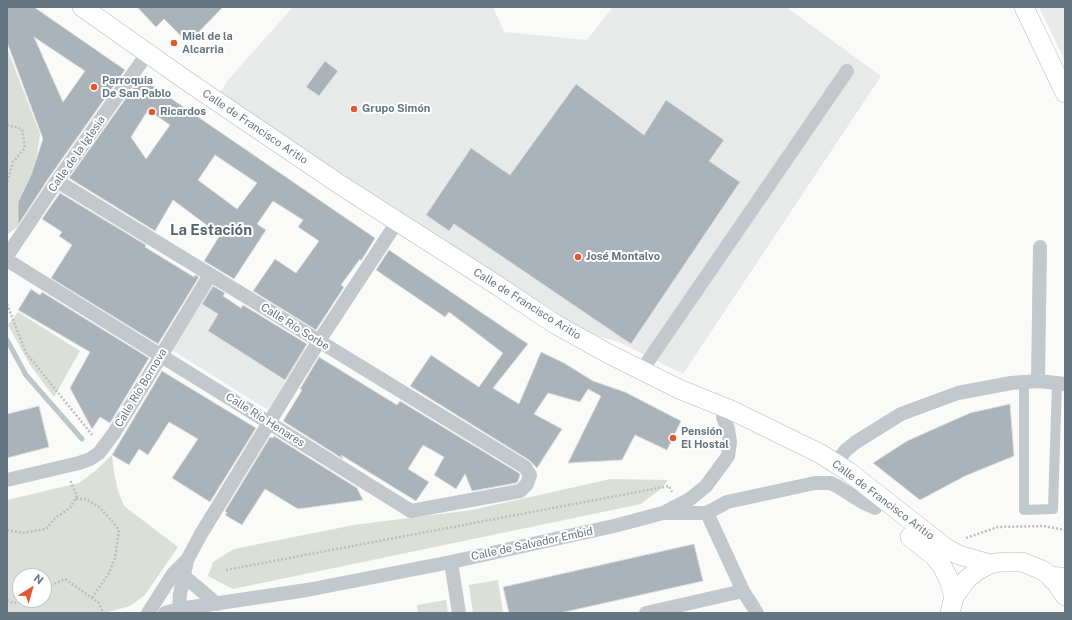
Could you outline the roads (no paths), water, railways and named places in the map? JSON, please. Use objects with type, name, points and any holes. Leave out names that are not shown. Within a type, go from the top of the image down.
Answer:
[{"type":"main road","points":[[1024,7],[1065,93]]},
{"type":"main road","name":"Calle de Francisco Aritio","points":[[91,10],[148,54],[397,222],[555,324],[607,353],[679,389],[731,410],[836,463],[946,548],[959,555],[990,564]]},
{"type":"main road","name":"Calle de Francisco Aritio","points":[[679,389],[723,418],[828,471],[875,508],[934,556],[942,566],[949,580],[952,605]]},
{"type":"main road","points":[[952,605],[966,580],[977,571],[990,564],[1002,562],[1022,562],[1059,578],[1065,596]]},
{"type":"street","name":"Calle de la Iglesia","points":[[7,256],[57,181],[148,54]]},
{"type":"street","points":[[642,370],[847,71]]},
{"type":"street","name":"Calle Río Sorbe","points":[[57,181],[525,467],[530,474]]},
{"type":"street","points":[[148,613],[173,574],[187,560],[201,534],[319,341],[397,222]]},
{"type":"street","points":[[836,463],[845,451],[856,442],[901,414],[958,393],[990,386],[1031,381],[1061,383],[1053,509],[1024,510],[1031,381],[1040,247]]},
{"type":"street","name":"Calle Río Henares","points":[[7,260],[411,510],[520,491],[527,484],[530,474]]},
{"type":"street","name":"Calle Río Bornova","points":[[7,480],[79,463],[90,459],[103,448],[210,275]]},
{"type":"street","points":[[664,513],[690,499],[706,486],[728,456],[730,442],[728,429],[723,418]]},
{"type":"street","name":"Calle de Salvador Embid","points":[[172,611],[307,590],[451,562],[614,526],[664,513],[707,513],[727,502],[815,483],[825,482],[837,486],[864,504],[875,508]]},
{"type":"street","points":[[707,513],[743,591],[757,613]]},
{"type":"street","points":[[172,611],[184,576],[187,560]]},
{"type":"street","points":[[451,562],[459,613]]},
{"type":"street","points":[[184,576],[217,604]]},
{"type":"street","points":[[646,613],[743,591]]},
{"type":"waterway","points":[[7,340],[26,375],[82,439]]},
{"type":"place","name":"Miel de la Alcarria","points":[[174,43]]},
{"type":"place","name":"Parroquia De San Pablo","points":[[94,87]]},
{"type":"place","name":"Grupo Simón","points":[[354,109]]},
{"type":"place","name":"Ricardos","points":[[152,112]]},
{"type":"place","name":"José Montalvo","points":[[578,257]]},
{"type":"place","name":"Pensión El Hostal","points":[[673,438]]},
{"type":"district","name":"La Estación","points":[[211,230]]}]
